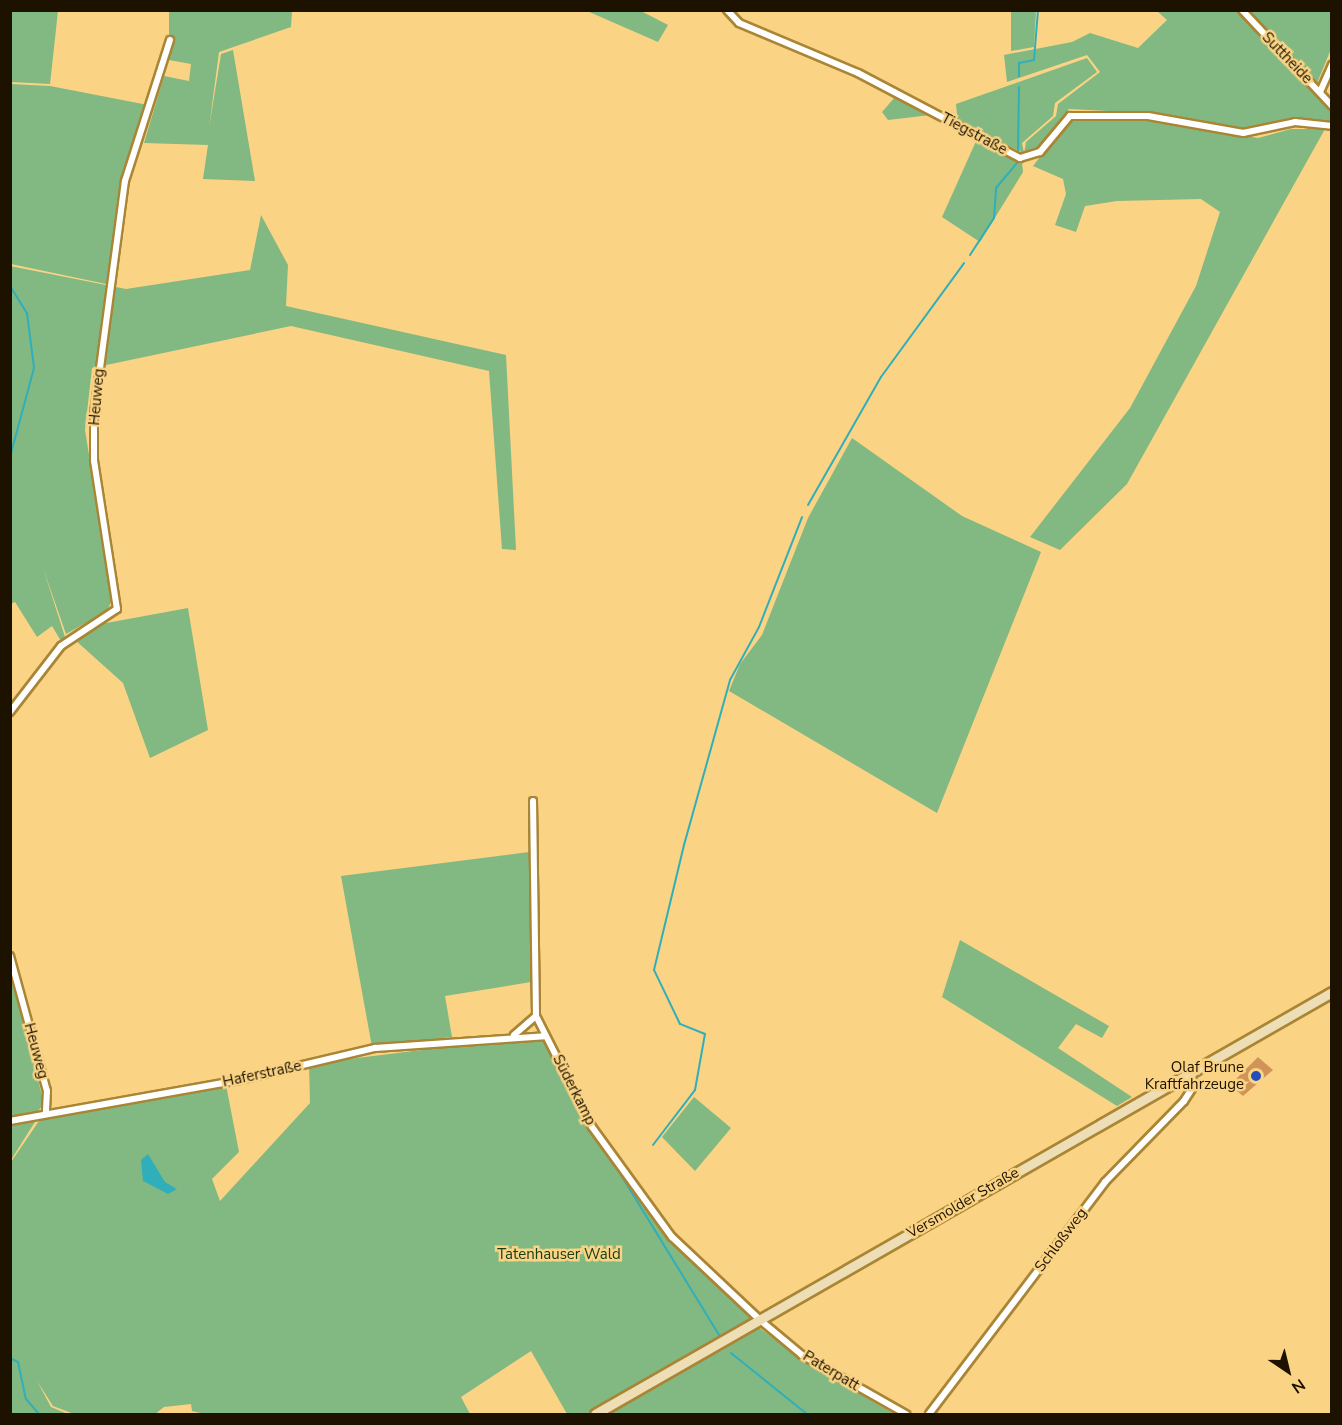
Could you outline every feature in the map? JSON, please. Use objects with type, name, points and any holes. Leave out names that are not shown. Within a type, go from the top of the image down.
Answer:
[{"type":"main road","name":"Versmolder Straße","points":[[595,1414],[1332,992]]},
{"type":"street","name":"Tiegstraße","points":[[727,10],[739,23],[858,73],[1020,158],[1040,152],[1070,116],[1148,117],[1243,133],[1295,122],[1332,126]]},
{"type":"street","name":"Suttheide","points":[[1242,10],[1332,106]]},
{"type":"street","name":"Heuweg","points":[[10,712],[61,646],[117,609],[94,461],[94,413],[125,181],[170,40]]},
{"type":"street","points":[[1320,92],[1332,64]]},
{"type":"street","name":"Süderkamp","points":[[533,801],[536,1016],[592,1127],[637,1191],[672,1237],[760,1320]]},
{"type":"street","name":"Heuweg","points":[[10,956],[47,1091],[46,1112]]},
{"type":"street","points":[[514,1035],[536,1016]]},
{"type":"street","name":"Haferstraße","points":[[10,1120],[235,1081],[375,1048],[514,1035],[545,1036]]},
{"type":"street","name":"Schloßweg","points":[[929,1414],[1105,1182],[1184,1101],[1193,1087],[1192,1071]]},
{"type":"street","name":"Paterpatt","points":[[760,1320],[802,1355],[906,1414]]},
{"type":"green space","points":[[11,10],[58,11],[50,84],[11,82]]},
{"type":"green space","points":[[169,11],[292,11],[291,27],[219,52],[209,128],[221,54],[233,50],[255,181],[203,179],[208,145],[144,143],[164,76],[189,81],[191,64],[169,60]]},
{"type":"green space","points":[[587,11],[641,11],[668,25],[658,42]]},
{"type":"green space","points":[[1011,11],[1036,11],[1034,47],[1011,51]]},
{"type":"green space","points":[[1157,11],[1331,11],[1331,49],[1315,88],[1331,108],[1331,123],[1292,122],[1256,131],[1148,113],[1069,109],[1037,149],[1024,154],[1026,142],[1056,116],[1058,104],[1100,72],[1087,55],[1007,82],[1004,55],[1072,42],[1090,33],[1138,48],[1167,20]]},
{"type":"green space","points":[[1087,58],[1097,72],[1055,103],[1053,116],[1022,143],[1024,153],[945,116],[957,115],[956,104]]},
{"type":"green space","points":[[11,84],[50,86],[148,105],[122,191],[106,284],[11,264]]},
{"type":"green space","points":[[895,97],[922,111],[956,112],[888,120],[882,112]]},
{"type":"green space","points":[[1070,118],[1148,119],[1258,138],[1291,129],[1325,129],[1127,484],[1060,550],[1030,537],[1130,408],[1196,286],[1220,212],[1201,199],[1117,201],[1085,206],[1076,232],[1055,225],[1066,194],[1063,179],[1033,166]]},
{"type":"green space","points":[[977,139],[1022,162],[1023,172],[980,242],[942,217]]},
{"type":"green space","points":[[261,215],[288,265],[286,306],[506,355],[516,550],[502,549],[489,371],[291,326],[92,368],[85,430],[112,600],[107,611],[66,634],[43,568],[65,637],[61,641],[52,626],[37,637],[15,602],[11,604],[10,266],[126,289],[250,270]]},
{"type":"green space","points":[[852,438],[962,516],[1041,552],[937,813],[729,691],[740,664],[762,635],[808,518]]},
{"type":"green space","points":[[188,608],[208,730],[150,758],[123,683],[74,639],[101,624]]},
{"type":"green space","points":[[529,852],[531,982],[445,996],[452,1037],[372,1047],[341,876]]},
{"type":"green space","points":[[960,940],[1109,1026],[1102,1038],[1076,1024],[1058,1048],[1132,1097],[1117,1106],[942,997]]},
{"type":"green space","points":[[10,967],[44,1104],[38,1111],[11,1117]]},
{"type":"green space","name":"Tatenhauser Wald","points":[[518,1038],[544,1042],[618,1171],[670,1239],[750,1315],[749,1320],[801,1359],[894,1414],[567,1414],[531,1351],[461,1397],[470,1414],[205,1414],[192,1411],[191,1404],[164,1407],[155,1414],[74,1414],[53,1406],[37,1381],[51,1407],[68,1414],[11,1414],[11,1162],[41,1118],[226,1085],[239,1152],[212,1179],[220,1201],[310,1103],[309,1064]]},
{"type":"green space","points":[[694,1097],[731,1128],[695,1171],[662,1137]]},
{"type":"green space","points":[[38,1117],[11,1160],[11,1125]]},
{"type":"water","points":[[148,1154],[165,1182],[177,1189],[168,1194],[143,1181],[141,1160]]},
{"type":"building","name":"Olaf Brune Kraftfahrzeuge","points":[[1258,1057],[1273,1070],[1243,1096],[1230,1085]]},
{"type":"waterway","points":[[1019,76],[1019,63],[1034,60],[1038,10]]},
{"type":"waterway","points":[[1018,150],[1019,87]]},
{"type":"waterway","points":[[970,255],[994,218],[996,188],[1018,162]]},
{"type":"waterway","points":[[808,505],[881,377],[964,263]]},
{"type":"waterway","points":[[10,286],[27,313],[34,368],[10,457]]},
{"type":"waterway","points":[[653,1145],[695,1090],[705,1034],[680,1024],[654,970],[684,845],[730,680],[759,627],[802,517]]},
{"type":"waterway","points":[[621,1175],[719,1335]]},
{"type":"waterway","points":[[731,1353],[807,1414]]},
{"type":"waterway","points":[[10,1358],[18,1362],[26,1399],[39,1414]]},
{"type":"place","name":"Olaf Brune Kraftfahrzeuge","points":[[1256,1076]]}]
